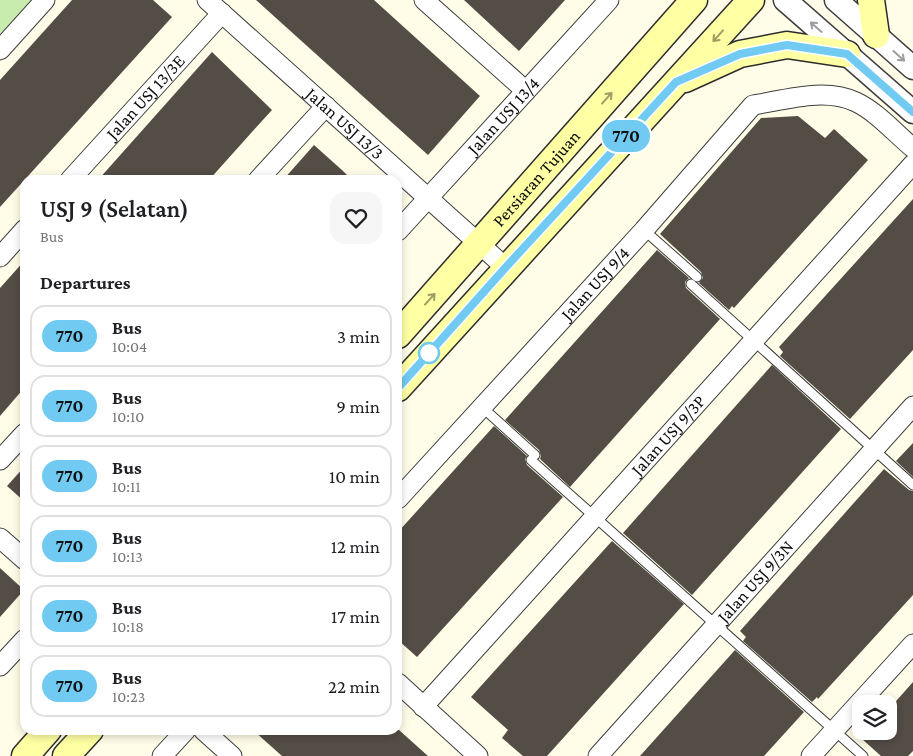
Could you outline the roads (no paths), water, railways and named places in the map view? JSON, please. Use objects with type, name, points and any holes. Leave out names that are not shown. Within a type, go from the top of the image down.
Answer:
[{"type":"main road","name":"Persiaran Tujuan","points":[[402,330],[694,0]]},
{"type":"main road","name":"Persiaran Tujuan","points":[[402,384],[506,267],[751,0]]},
{"type":"main road","points":[[871,0],[876,35]]},
{"type":"main road","points":[[676,82],[740,54],[787,45],[847,54]]},
{"type":"main road","points":[[25,756],[44,735]]},
{"type":"main road","points":[[66,756],[85,735]]},
{"type":"street","points":[[0,50],[45,0]]},
{"type":"street","name":"Jalan USJ 13/4","points":[[402,227],[609,0]]},
{"type":"street","points":[[785,0],[913,112]]},
{"type":"street","points":[[836,0],[913,68]]},
{"type":"street","points":[[426,1],[526,91]]},
{"type":"street","name":"Jalan USJ 13/3","points":[[217,5],[326,106],[506,267]]},
{"type":"street","name":"Jalan USJ 13/3E","points":[[74,175],[217,5]]},
{"type":"street","name":"Jalan USJ 9/4","points":[[402,495],[644,230],[753,105],[807,97],[828,96],[842,98],[856,102],[870,111],[913,148]]},
{"type":"street","points":[[263,175],[326,106]]},
{"type":"street","name":"Jalan USJ 9/3P","points":[[423,707],[913,164]]},
{"type":"street","points":[[0,256],[20,234]]},
{"type":"street","name":"Jalan USJ 9/3N","points":[[598,756],[913,406]]},
{"type":"street","points":[[0,460],[20,438]]},
{"type":"street","points":[[0,538],[20,556]]},
{"type":"street","points":[[0,666],[20,644]]},
{"type":"street","points":[[811,756],[913,644]]},
{"type":"street","points":[[402,687],[478,756]]},
{"type":"street","points":[[162,756],[181,735]]},
{"type":"street","points":[[209,735],[232,756]]},
{"type":"lane","points":[[644,230],[754,341],[913,485]]},
{"type":"lane","points":[[482,407],[595,517],[863,756]]}]
